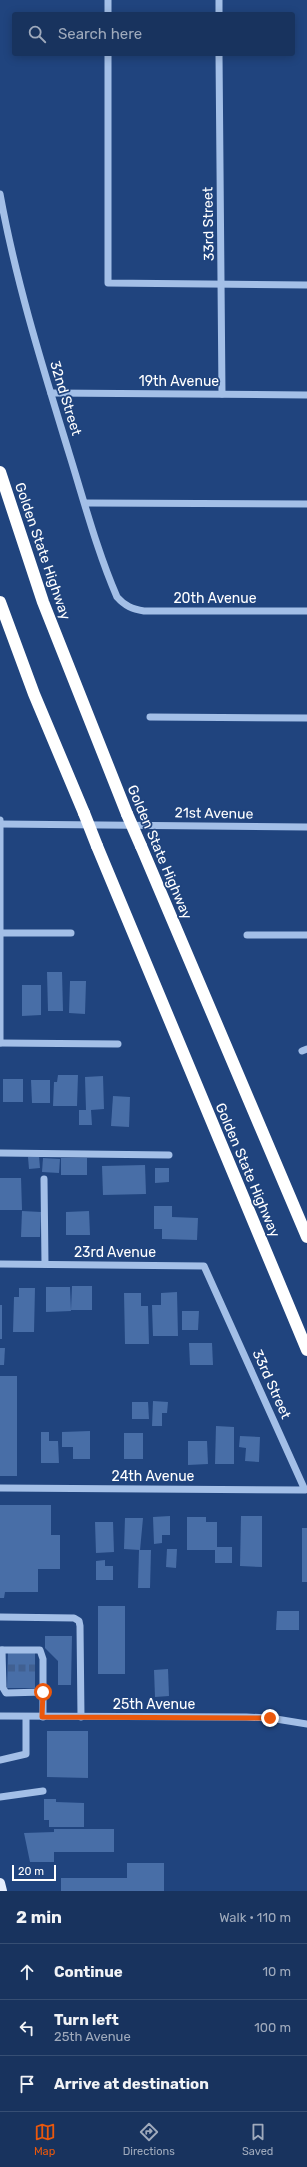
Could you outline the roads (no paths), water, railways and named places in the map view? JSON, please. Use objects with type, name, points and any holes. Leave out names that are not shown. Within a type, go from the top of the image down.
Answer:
[{"type":"highway","name":"Golden State Highway","points":[[0,472],[43,602],[127,814],[307,1237]]},
{"type":"highway","name":"Golden State Highway","points":[[0,602],[34,694],[307,1350]]},
{"type":"main road","points":[[0,1883],[2,1891]]},
{"type":"street","points":[[108,0],[108,12]]},
{"type":"street","points":[[219,0],[219,12]]},
{"type":"street","points":[[108,56],[108,283],[307,285]]},
{"type":"street","name":"33rd Street","points":[[219,56],[222,394]]},
{"type":"street","name":"32nd Street","points":[[0,194],[7,233],[51,393],[113,588],[117,597],[124,604]]},
{"type":"street","name":"19th Avenue","points":[[51,393],[307,395]]},
{"type":"street","points":[[85,503],[307,504]]},
{"type":"street","name":"20th Avenue","points":[[124,604],[133,609],[144,611],[307,611]]},
{"type":"street","points":[[150,717],[307,718]]},
{"type":"street","points":[[1,822],[0,1043],[118,1044]]},
{"type":"street","name":"21st Avenue","points":[[1,822],[307,827]]},
{"type":"street","points":[[1,933],[71,933]]},
{"type":"street","points":[[247,935],[307,935]]},
{"type":"street","points":[[0,1153],[169,1155]]},
{"type":"street","points":[[44,1179],[45,1264]]},
{"type":"street","name":"23rd Avenue","points":[[0,1264],[204,1266],[215,1289]]},
{"type":"street","name":"33rd Street","points":[[215,1289],[306,1490]]},
{"type":"street","name":"24th Avenue","points":[[0,1488],[306,1490]]},
{"type":"street","points":[[0,1618],[74,1618],[79,1621],[81,1717]]},
{"type":"street","points":[[42,1717],[43,1692],[43,1668],[40,1650],[1,1650],[5,1668],[3,1688],[6,1693],[43,1692]]},
{"type":"street","points":[[35,1668],[43,1668]]},
{"type":"street","name":"25th Avenue","points":[[0,1716],[246,1717],[270,1718],[307,1724]]},
{"type":"street","points":[[0,1760],[26,1754],[26,1717]]},
{"type":"street","points":[[0,1797],[43,1791]]},
{"type":"tunnel","points":[[8,1668],[35,1668]]}]
